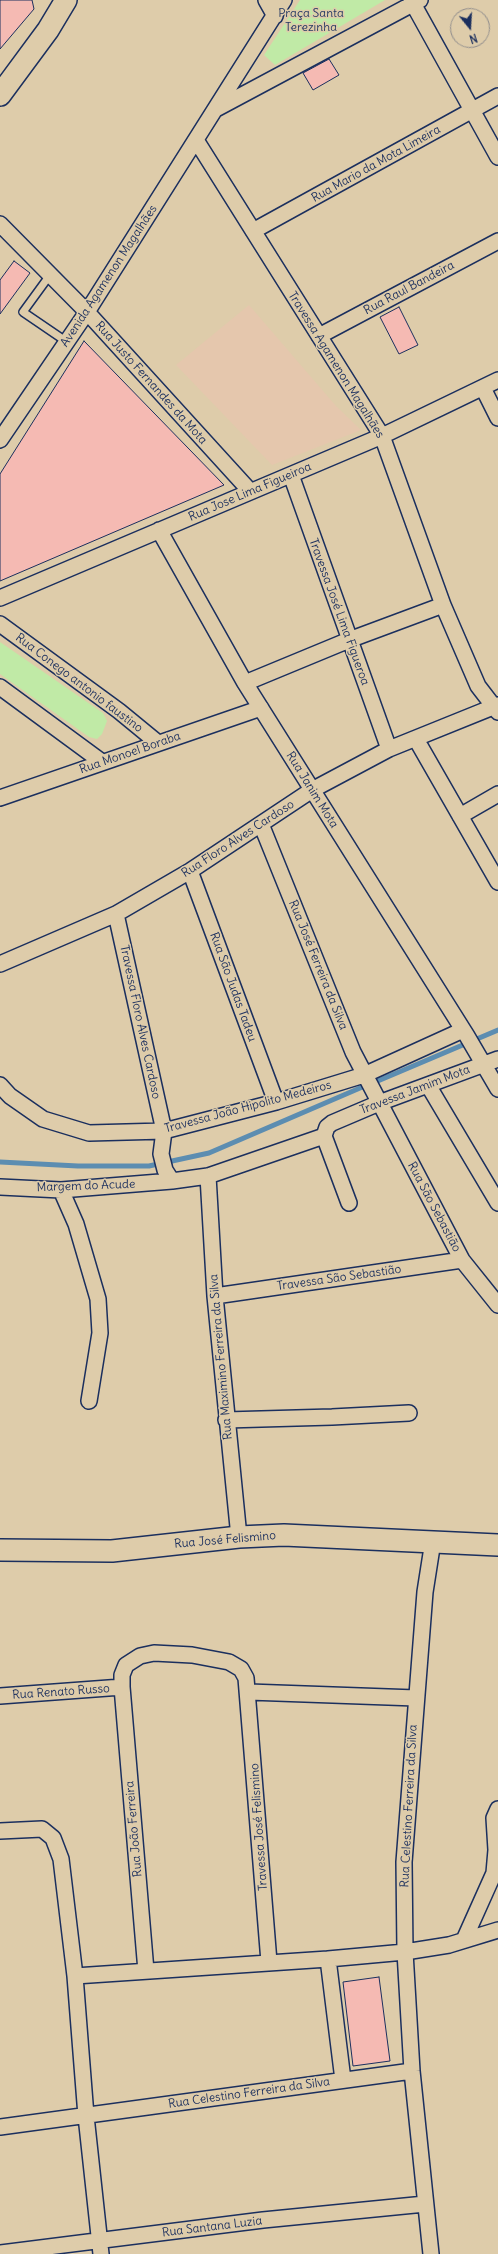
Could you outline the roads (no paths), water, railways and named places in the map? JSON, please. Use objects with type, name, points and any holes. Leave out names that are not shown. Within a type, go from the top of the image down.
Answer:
[{"type":"street","points":[[0,95],[48,30],[66,0]]},
{"type":"street","points":[[266,0],[275,16]]},
{"type":"street","name":"Avenida Agamenon Magalhães","points":[[0,440],[87,312],[284,0]]},
{"type":"street","points":[[215,109],[415,1],[498,157]]},
{"type":"street","name":"Rua Mario da Mota Limeira","points":[[253,231],[498,96]]},
{"type":"street","name":"Travessa Agamenon Magalhães","points":[[196,140],[382,436],[443,605],[478,686],[497,708]]},
{"type":"street","name":"Rua Justo Fernandes da Mota","points":[[0,224],[87,312],[250,491]]},
{"type":"street","name":"Rua Raul Bandeira","points":[[319,336],[498,241]]},
{"type":"street","name":"Rua Jose Lima Figueiroa","points":[[0,598],[382,436],[498,380]]},
{"type":"street","points":[[483,388],[498,418]]},
{"type":"street","name":"Travessa José Lima Figueroa","points":[[291,475],[348,640],[388,749]]},
{"type":"street","name":"Rua Janim Mota","points":[[159,530],[245,683],[468,1038],[498,1089]]},
{"type":"street","points":[[245,683],[348,640],[443,605]]},
{"type":"street","name":"Rua Conego antonio faustino","points":[[0,624],[118,711],[158,744]]},
{"type":"street","points":[[0,687],[102,762]]},
{"type":"street","name":"Rua Monoel Boraba","points":[[0,798],[261,708]]},
{"type":"street","name":"Rua Floro Alves Cardoso","points":[[0,964],[116,914],[190,871],[312,790],[388,749],[497,708]]},
{"type":"street","points":[[416,739],[498,882]]},
{"type":"street","points":[[460,816],[498,794]]},
{"type":"street","name":"Rua José Ferreira da Silva","points":[[261,824],[353,1052],[379,1103]]},
{"type":"street","name":"Rua São Judas Tadeu","points":[[190,871],[276,1102]]},
{"type":"street","name":"Travessa Floro Alves Cardoso","points":[[116,914],[164,1131],[162,1154],[169,1176]]},
{"type":"street","name":"Travessa João Hipolito Medeiros","points":[[0,1085],[10,1096],[43,1119],[89,1133],[164,1131],[276,1102],[364,1075],[468,1038]]},
{"type":"street","name":"Travessa Jamim Mota","points":[[324,1136],[324,1131],[332,1123],[428,1084],[498,1059]]},
{"type":"street","points":[[428,1084],[498,1203]]},
{"type":"street","name":"Rua São Sebastião","points":[[379,1103],[462,1260],[498,1305]]},
{"type":"street","points":[[208,1176],[324,1136],[349,1203]]},
{"type":"street","name":"Margem do Acude","points":[[0,1187],[60,1190],[169,1176],[208,1176]]},
{"type":"street","name":"Rua Maximino Ferreira da Silva","points":[[208,1176],[215,1296],[226,1420],[239,1537]]},
{"type":"street","points":[[60,1190],[76,1224],[98,1300],[100,1334],[89,1402]]},
{"type":"street","name":"Travessa São Sebastião","points":[[215,1296],[462,1260]]},
{"type":"street","points":[[226,1420],[409,1413]]},
{"type":"street","name":"Rua José Felismino","points":[[0,1550],[112,1551],[239,1537],[284,1535],[498,1545]]},
{"type":"street","name":"Rua Celestino Ferreira da Silva","points":[[431,2254],[412,2071],[405,1952],[404,1862],[425,1592],[433,1541]]},
{"type":"street","name":"Rua João Ferreira","points":[[146,1972],[122,1687],[124,1669],[133,1659],[147,1655],[172,1653],[198,1656],[233,1664],[245,1673],[249,1692]]},
{"type":"street","name":"Rua Renato Russo","points":[[0,1696],[122,1687]]},
{"type":"street","points":[[249,1692],[416,1698]]},
{"type":"street","name":"Travessa José Felismino","points":[[249,1692],[270,1962]]},
{"type":"street","points":[[464,1940],[494,1873],[496,1850],[494,1818],[498,1809]]},
{"type":"street","points":[[0,1831],[35,1828],[47,1831],[57,1846],[64,1873],[75,1976],[86,2116],[100,2247]]},
{"type":"street","points":[[75,1976],[328,1959],[405,1952],[449,1945],[498,1930]]},
{"type":"street","points":[[328,1959],[343,2080]]},
{"type":"street","name":"Rua Celestino Ferreira da Silva","points":[[0,2127],[412,2071]]},
{"type":"street","name":"Rua Santana Luzia","points":[[0,2253],[100,2247],[263,2220],[425,2204]]},
{"type":"lane","points":[[50,275],[22,312],[67,342]]},
{"type":"waterway","points":[[373,1083],[498,1030]]},
{"type":"waterway","points":[[0,1162],[78,1166],[149,1166],[209,1153],[367,1085]]},
{"type":"park label","name":"Praça Santa Terezinha","points":[[311,21]]}]
